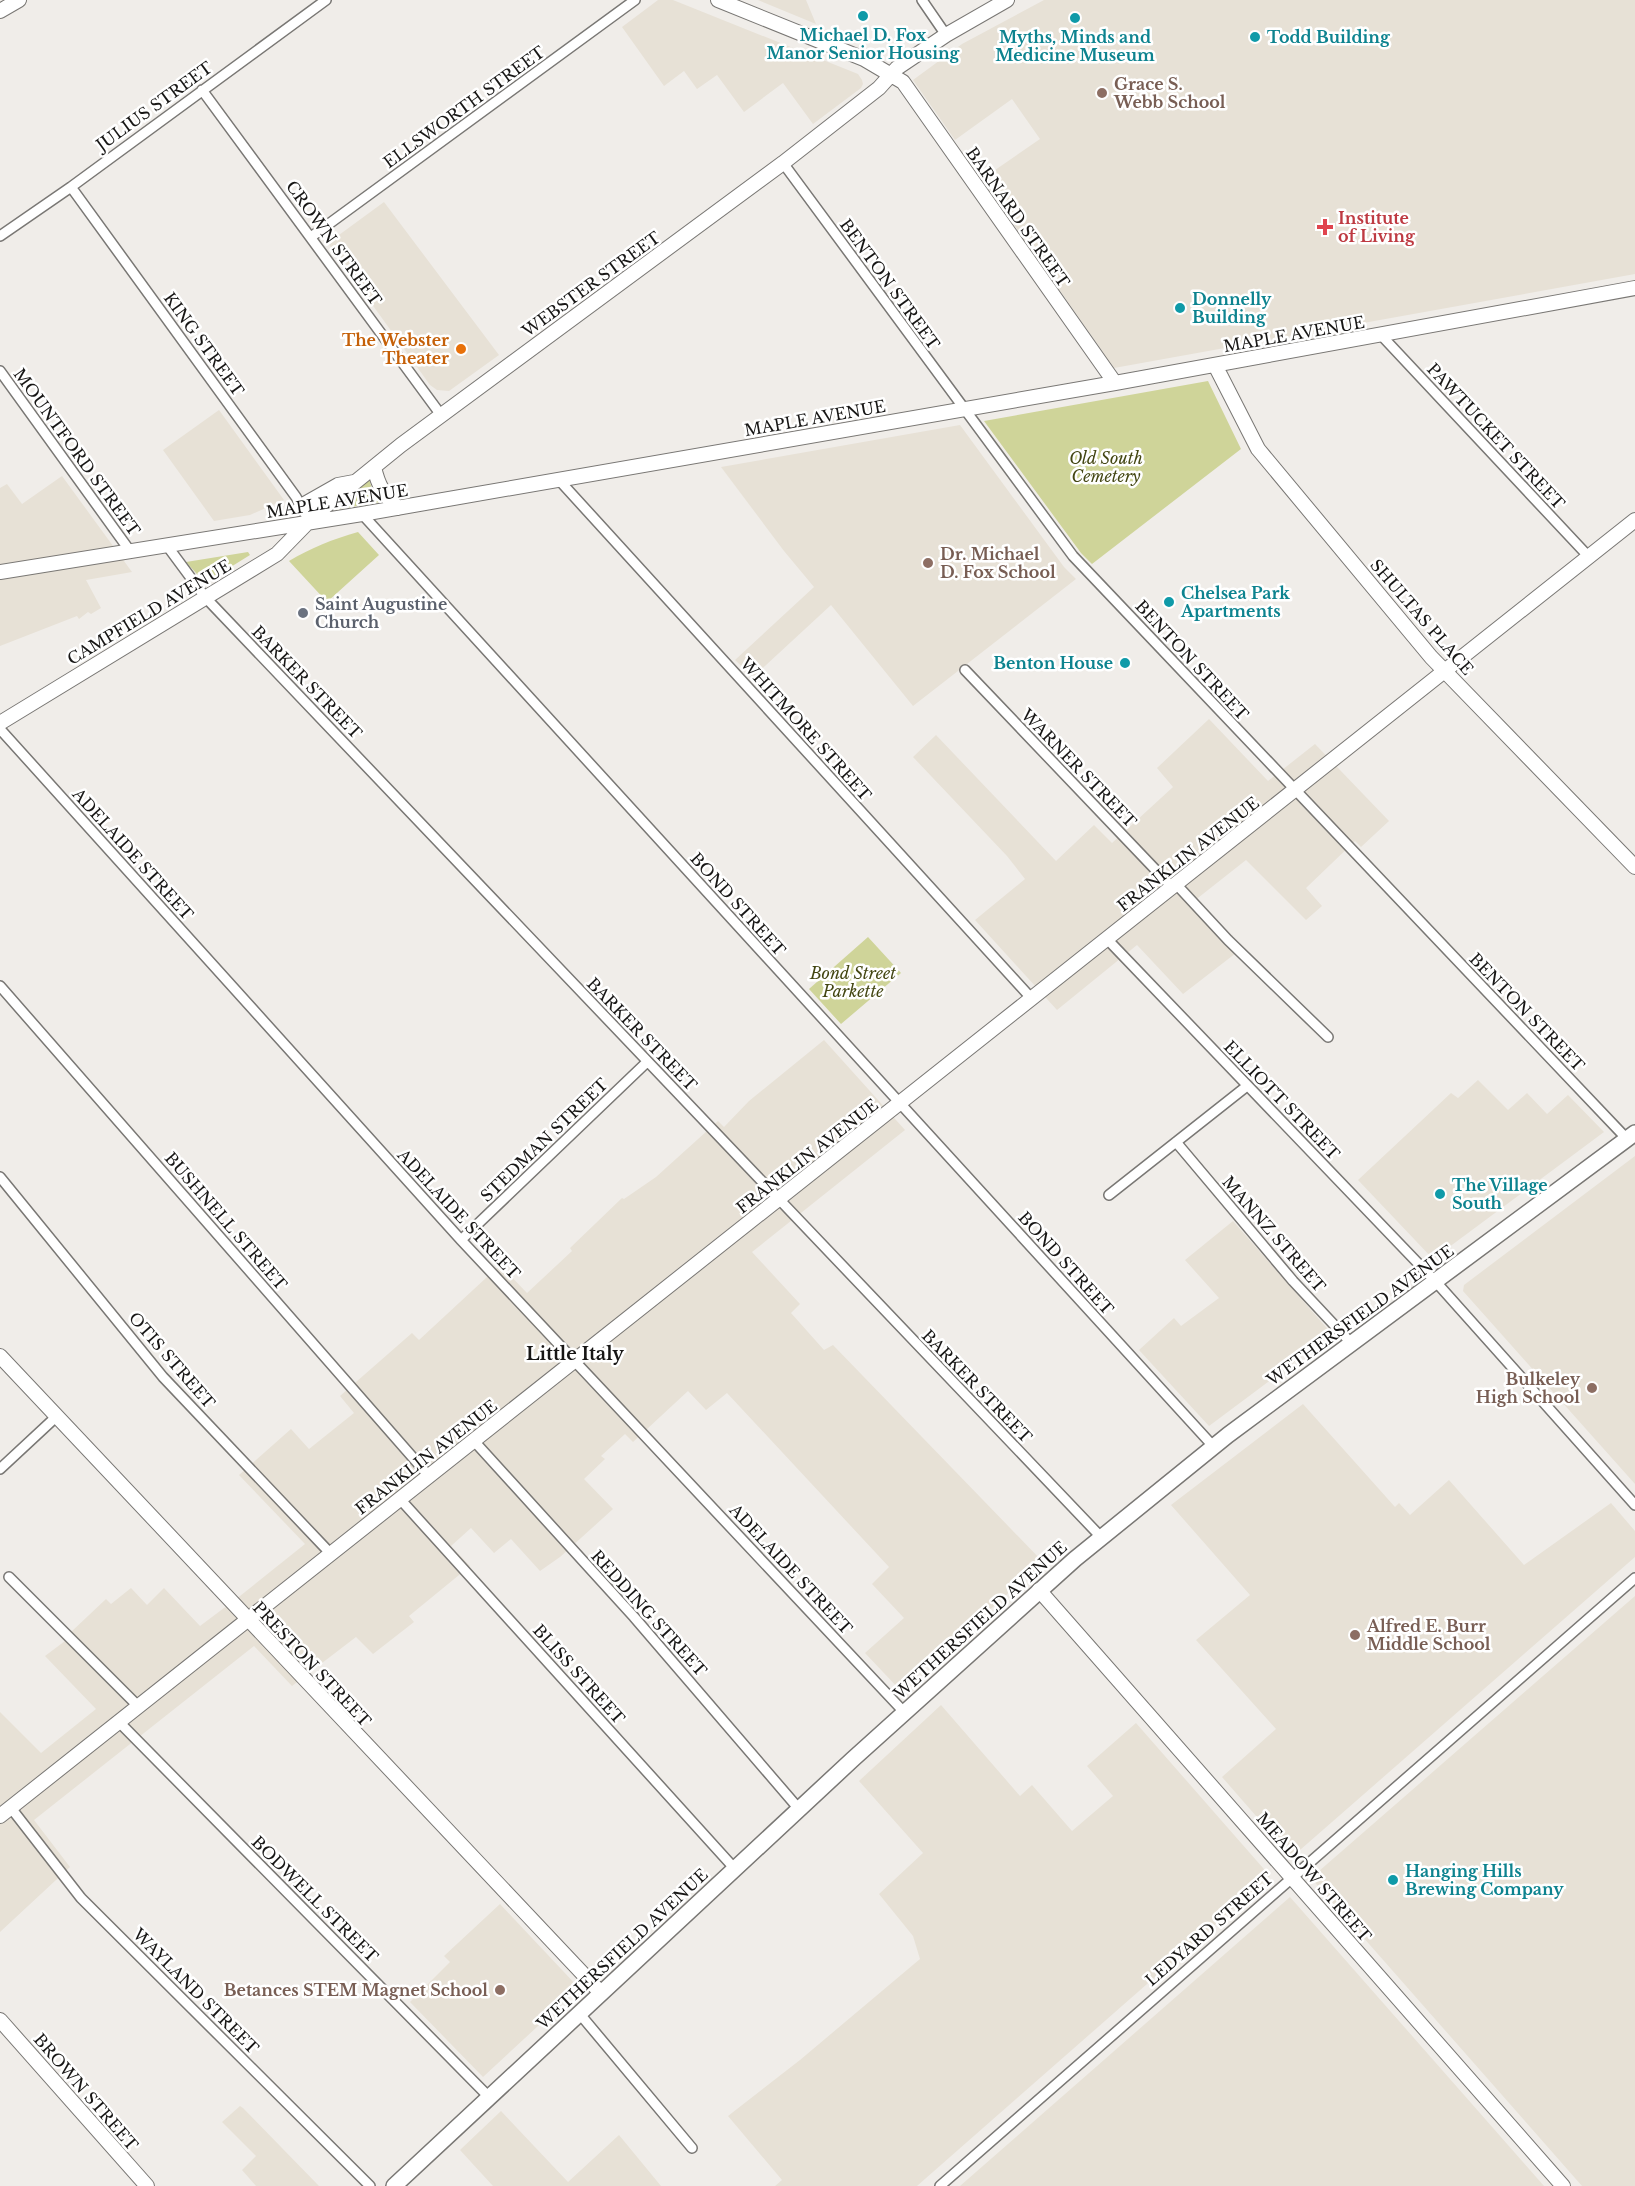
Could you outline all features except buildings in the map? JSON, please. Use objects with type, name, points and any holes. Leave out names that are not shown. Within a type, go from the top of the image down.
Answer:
[{"type":"main road","points":[[0,11],[20,0]]},
{"type":"main road","name":"BARNARD STREET","points":[[718,0],[864,59],[903,82],[1115,383]]},
{"type":"main road","name":"WEBSTER STREET","points":[[309,521],[441,415],[783,163],[879,88],[892,74],[946,35],[1007,0]]},
{"type":"main road","name":"MAPLE AVENUE","points":[[0,572],[168,547],[309,521],[398,508],[1115,383],[1635,288]]},
{"type":"main road","name":"SHULTAS PLACE","points":[[1215,365],[1258,449],[1445,671],[1635,867]]},
{"type":"main road","points":[[374,467],[377,480],[386,498],[398,508]]},
{"type":"main road","points":[[301,506],[338,485],[357,482]]},
{"type":"main road","name":"FRANKLIN AVENUE","points":[[5,1812],[1635,520]]},
{"type":"main road","name":"CAMPFIELD AVENUE","points":[[0,723],[277,554],[309,521]]},
{"type":"main road","name":"WETHERSFIELD AVENUE","points":[[394,2186],[904,1712],[1101,1537],[1213,1446],[1631,1136]]},
{"type":"main road","name":"PRESTON STREET","points":[[0,1356],[601,1993]]},
{"type":"main road","name":"MEADOW STREET","points":[[1039,1590],[1563,2186]]},
{"type":"main road","name":"BROWN STREET","points":[[0,2020],[147,2186]]},
{"type":"street","name":"JULIUS STREET","points":[[0,236],[71,187],[326,0]]},
{"type":"street","name":"ELLSWORTH STREET","points":[[311,237],[635,0]]},
{"type":"street","points":[[922,0],[946,35]]},
{"type":"street","name":"CROWN STREET","points":[[202,90],[441,415]]},
{"type":"street","name":"BENTON STREET","points":[[783,163],[1073,556],[1295,790],[1631,1136]]},
{"type":"street","name":"KING STREET","points":[[71,187],[301,506],[309,521]]},
{"type":"street","name":"PAWTUCKET STREET","points":[[1381,335],[1589,557]]},
{"type":"street","name":"MOUNTFORD STREET","points":[[0,371],[130,551]]},
{"type":"street","name":"WHITMORE STREET","points":[[559,480],[1032,999]]},
{"type":"street","name":"BOND STREET","points":[[362,514],[1213,1446]]},
{"type":"street","name":"BARKER STREET","points":[[168,547],[205,597],[1101,1537]]},
{"type":"street","name":"WARNER STREET","points":[[965,670],[1174,886],[1328,1037]]},
{"type":"street","name":"ADELAIDE STREET","points":[[0,729],[461,1240],[904,1712]]},
{"type":"street","name":"ELLIOTT STREET","points":[[1107,939],[1436,1282],[1635,1505]]},
{"type":"street","name":"BUSHNELL STREET","points":[[0,986],[429,1476]]},
{"type":"street","name":"STEDMAN STREET","points":[[461,1240],[647,1062]]},
{"type":"street","points":[[1109,1195],[1247,1086]]},
{"type":"street","name":"MANNZ STREET","points":[[1176,1142],[1293,1281],[1352,1344]]},
{"type":"street","name":"OTIS STREET","points":[[0,1177],[163,1377],[331,1554]]},
{"type":"street","points":[[0,1469],[57,1416]]},
{"type":"street","name":"REDDING STREET","points":[[474,1441],[634,1617],[799,1809]]},
{"type":"street","name":"BLISS STREET","points":[[400,1499],[735,1869]]},
{"type":"street","points":[[9,1576],[139,1707]]},
{"type":"street","name":"LEDYARD STREET","points":[[940,2186],[1635,1578]]},
{"type":"street","name":"BODWELL STREET","points":[[119,1722],[489,2097]]},
{"type":"street","name":"WAYLAND STREET","points":[[5,1812],[81,1898],[370,2186]]},
{"type":"street","points":[[579,2013],[692,2148]]},
{"type":"shaded area","points":[[658,0],[673,0],[858,74],[863,84],[861,88],[813,124],[783,83],[744,112],[717,75],[697,89],[684,71],[664,86],[622,27]]},
{"type":"shaded area","points":[[758,0],[806,0],[816,24]]},
{"type":"shaded area","name":"Institute of Living","points":[[1044,0],[1635,0],[1635,274],[1114,368],[982,179],[1040,139],[1012,99],[955,140],[913,80],[962,44]]},
{"type":"shaded area","points":[[384,202],[499,355],[449,391],[437,390],[430,385],[328,243]]},
{"type":"shaded area","points":[[219,410],[284,500],[250,515],[214,521],[163,450]]},
{"type":"shaded area","name":"Dr. Michael D. Fox School","points":[[960,425],[1064,567],[1076,579],[913,706],[831,605],[753,677],[735,660],[814,587],[721,467]]},
{"type":"shaded area","points":[[62,476],[132,572],[86,580],[101,608],[91,614],[88,612],[79,619],[77,616],[0,646],[0,488],[7,484],[22,504]]},
{"type":"shaded area","points":[[1209,719],[1268,781],[1315,744],[1389,821],[1361,847],[1355,841],[1306,888],[1322,906],[1306,920],[1246,860],[1189,905],[1236,953],[1183,994],[1137,945],[1057,1010],[975,920],[1025,879],[1007,856],[913,757],[936,735],[1056,861],[1094,825],[1112,843],[1173,787],[1157,768]]},
{"type":"shaded area","points":[[824,1040],[905,1130],[752,1252],[800,1304],[791,1313],[824,1350],[833,1345],[1043,1562],[900,1690],[865,1653],[904,1618],[872,1584],[889,1567],[727,1393],[706,1410],[688,1391],[633,1442],[625,1434],[601,1456],[605,1459],[584,1479],[613,1509],[560,1557],[540,1571],[511,1539],[494,1553],[471,1528],[451,1546],[470,1566],[409,1616],[414,1622],[373,1654],[356,1637],[292,1686],[254,1646],[34,1820],[70,1867],[0,1932],[0,1712],[41,1753],[96,1709],[45,1656],[73,1635],[71,1632],[106,1599],[111,1604],[131,1588],[147,1605],[164,1588],[200,1626],[240,1596],[305,1544],[239,1475],[291,1429],[309,1449],[354,1413],[340,1396],[412,1333],[419,1340],[500,1265],[527,1293],[572,1251],[570,1248],[622,1198],[624,1199],[656,1177],[718,1121],[724,1127],[749,1101]]},
{"type":"shaded area","points":[[1478,1080],[1508,1110],[1527,1093],[1547,1114],[1568,1095],[1604,1132],[1433,1259],[1358,1180],[1451,1093],[1458,1098]]},
{"type":"shaded area","name":"Bulkeley High School","points":[[1635,1156],[1635,1484],[1463,1291],[1464,1285]]},
{"type":"shaded area","points":[[1233,1221],[1332,1334],[1209,1426],[1139,1350],[1174,1318],[1181,1326],[1219,1298],[1185,1260]]},
{"type":"shaded area","name":"Alfred E. Burr Middle School","points":[[1303,1404],[1395,1507],[1399,1503],[1410,1515],[1449,1480],[1524,1565],[1611,1503],[1635,1531],[1635,1557],[1292,1857],[1222,1777],[1276,1729],[1196,1640],[1250,1595],[1171,1505]]},
{"type":"shaded area","points":[[1635,1596],[1635,2186],[1582,2186],[1311,1878]]},
{"type":"shaded area","points":[[941,1705],[1020,1796],[1032,1785],[1072,1831],[1113,1796],[1087,1766],[1136,1723],[1270,1876],[917,2186],[775,2186],[782,2180],[728,2116],[800,2060],[920,1959],[913,1936],[879,1894],[923,1853],[859,1781]]},
{"type":"shaded area","points":[[1290,1897],[1544,2186],[960,2186]]},
{"type":"shaded area","name":"Betances STEM Magnet School","points":[[500,1904],[579,1988],[483,2077],[410,2002],[450,1962],[444,1956]]},
{"type":"shaded area","points":[[240,2106],[319,2186],[256,2186],[242,2170],[256,2156],[222,2122]]},
{"type":"shaded area","points":[[501,2111],[568,2182],[619,2135],[661,2186],[493,2186],[460,2150]]},
{"type":"green space","name":"Old South Cemetery","points":[[1208,381],[1241,449],[1092,564],[1081,553],[984,421]]},
{"type":"green space","points":[[369,479],[373,492],[380,502],[334,510],[333,508]]},
{"type":"green space","points":[[358,532],[379,555],[327,602],[289,561],[322,544]]},
{"type":"green space","points":[[248,552],[250,555],[205,583],[186,562]]},
{"type":"green space","name":"Bond Street Parkette","points":[[868,937],[901,973],[841,1024],[809,989]]},
{"type":"place","name":"Michael D. Fox Manor Senior Housing","points":[[863,16]]},
{"type":"place","name":"Myths, Minds and Medicine Museum","points":[[1075,18]]},
{"type":"place","name":"Todd Building","points":[[1255,37]]},
{"type":"place","name":"Grace S. Webb School","points":[[1102,93]]},
{"type":"place","name":"Institute of Living","points":[[1325,227]]},
{"type":"place","name":"Donnelly Building","points":[[1180,308]]},
{"type":"place","name":"The Webster Theater","points":[[461,349]]},
{"type":"place","name":"Dr. Michael D. Fox School","points":[[928,563]]},
{"type":"place","name":"Chelsea Park Apartments","points":[[1169,602]]},
{"type":"place","name":"Saint Augustine Church","points":[[303,613]]},
{"type":"place","name":"Benton House","points":[[1125,663]]},
{"type":"place","name":"The Village South","points":[[1440,1194]]},
{"type":"place","name":"Bulkeley High School","points":[[1592,1388]]},
{"type":"place","name":"Alfred E. Burr Middle School","points":[[1355,1635]]},
{"type":"place","name":"Hanging Hills Brewing Company","points":[[1393,1880]]},
{"type":"place","name":"Betances STEM Magnet School","points":[[500,1990]]},
{"type":"district","name":"Little Italy","points":[[575,1354]]}]
